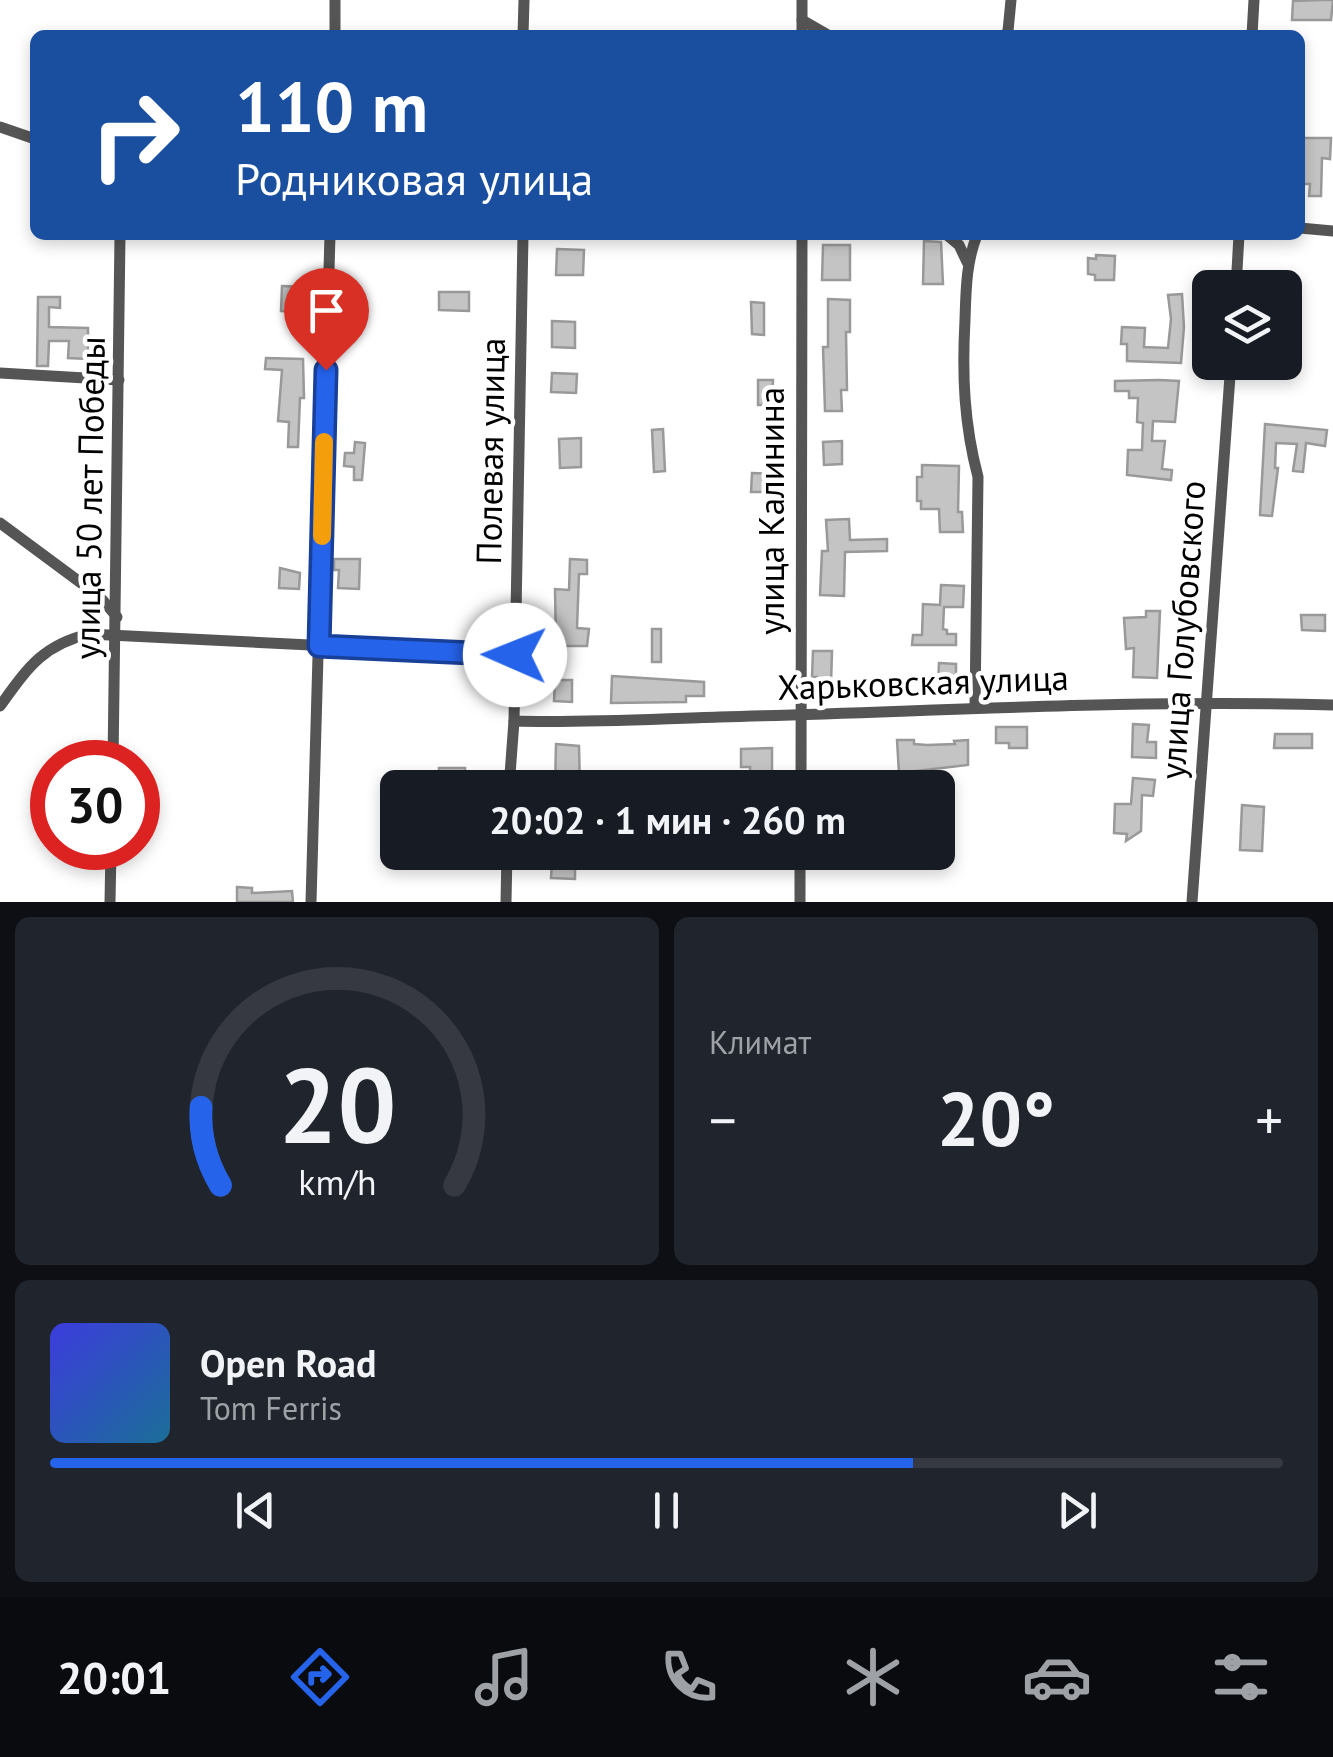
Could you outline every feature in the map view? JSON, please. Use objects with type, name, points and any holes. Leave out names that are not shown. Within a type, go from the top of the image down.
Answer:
[{"type":"street","points":[[335,0],[335,30]]},
{"type":"street","points":[[523,30],[524,0]]},
{"type":"street","points":[[802,0],[802,30]]},
{"type":"street","points":[[1006,30],[1010,0]]},
{"type":"street","points":[[1252,30],[1254,0]]},
{"type":"street","points":[[802,20],[819,30]]},
{"type":"street","points":[[0,127],[30,136]]},
{"type":"street","points":[[1305,228],[1333,231]]},
{"type":"street","name":"улица 50 лет Победы","points":[[114,740],[120,240]]},
{"type":"street","points":[[311,902],[330,240]]},
{"type":"street","name":"Полевая улица","points":[[510,770],[523,240]]},
{"type":"street","name":"улица Калинина","points":[[801,770],[802,240]]},
{"type":"street","points":[[953,240],[967,262]]},
{"type":"street","points":[[974,707],[978,477],[962,399],[967,262],[975,240]]},
{"type":"street","points":[[1237,270],[1239,240]]},
{"type":"street","points":[[0,373],[119,380]]},
{"type":"street","name":"улица Голубовского","points":[[1192,902],[1230,380]]},
{"type":"street","points":[[0,523],[100,597],[117,617]]},
{"type":"street","points":[[0,706],[48,649],[88,634],[515,655]]},
{"type":"street","name":"Харьковская улица","points":[[514,721],[800,717],[974,707],[1208,701],[1333,705]]},
{"type":"street","points":[[110,902],[111,870]]},
{"type":"street","points":[[506,902],[507,870]]},
{"type":"street","points":[[800,870],[800,902]]},
{"type":"building","points":[[1333,0],[1331,20],[1292,20],[1293,1]]},
{"type":"building","points":[[1305,138],[1331,138],[1330,159],[1322,158],[1321,196],[1309,196],[1310,184],[1305,184]]},
{"type":"building","points":[[924,241],[941,242],[943,284],[923,284]]},
{"type":"building","points":[[823,245],[850,245],[850,280],[822,280]]},
{"type":"building","points":[[557,249],[584,250],[583,275],[556,275]]},
{"type":"building","points":[[1096,255],[1115,256],[1114,280],[1095,280],[1095,275],[1088,274],[1088,258],[1096,259]]},
{"type":"building","points":[[282,286],[305,287],[304,312],[281,311]]},
{"type":"building","points":[[439,292],[469,292],[469,311],[439,310]]},
{"type":"building","points":[[1182,294],[1181,363],[1127,361],[1127,344],[1121,344],[1122,327],[1145,328],[1144,347],[1168,348],[1168,295]]},
{"type":"building","points":[[38,297],[60,297],[60,308],[49,307],[49,327],[88,328],[88,359],[68,358],[69,341],[49,341],[48,366],[37,366]]},
{"type":"building","points":[[828,299],[850,300],[847,390],[841,390],[842,411],[825,411],[823,347],[828,347]]},
{"type":"building","points":[[751,302],[764,303],[764,335],[752,334]]},
{"type":"building","points":[[552,321],[575,322],[575,348],[552,347]]},
{"type":"building","points":[[266,358],[303,359],[304,398],[300,398],[298,447],[288,447],[289,422],[278,421],[282,370],[265,369]]},
{"type":"building","points":[[552,373],[577,374],[576,393],[551,392]]},
{"type":"building","points":[[758,380],[773,380],[772,405],[758,405]]},
{"type":"building","points":[[1115,381],[1179,381],[1175,422],[1153,421],[1152,441],[1165,441],[1162,469],[1172,470],[1171,480],[1127,475],[1128,450],[1142,450],[1143,423],[1137,422],[1138,398],[1129,398],[1129,391],[1115,391]]},
{"type":"building","points":[[1265,424],[1327,430],[1325,446],[1306,443],[1303,472],[1293,471],[1297,444],[1276,443],[1278,468],[1272,516],[1260,515]]},
{"type":"building","points":[[663,429],[665,471],[654,472],[652,430]]},
{"type":"building","points":[[581,438],[581,467],[560,468],[559,439]]},
{"type":"building","points":[[842,441],[842,464],[824,465],[823,442]]},
{"type":"building","points":[[355,442],[365,443],[362,480],[354,480],[354,467],[344,466],[345,453],[354,453]]},
{"type":"building","points":[[922,465],[959,466],[958,512],[962,512],[963,532],[940,532],[939,509],[921,509],[917,477],[922,477]]},
{"type":"building","points":[[752,473],[773,474],[772,492],[751,492]]},
{"type":"building","points":[[849,519],[850,540],[887,539],[887,551],[845,552],[844,596],[820,595],[822,551],[828,551],[826,520]]},
{"type":"building","points":[[334,559],[360,559],[359,589],[338,588],[339,570],[334,570]]},
{"type":"building","points":[[570,559],[587,560],[587,574],[579,574],[577,628],[589,629],[587,646],[556,646],[555,589],[569,590]]},
{"type":"building","points":[[280,568],[300,573],[299,589],[279,588]]},
{"type":"building","points":[[941,585],[964,586],[963,607],[944,607],[943,629],[947,634],[956,634],[956,645],[912,645],[913,635],[922,635],[923,604],[940,605]]},
{"type":"building","points":[[1146,611],[1160,611],[1157,678],[1133,677],[1134,648],[1126,649],[1124,618],[1146,617]]},
{"type":"building","points":[[1301,615],[1325,615],[1325,631],[1302,630]]},
{"type":"building","points":[[652,629],[661,629],[661,662],[652,662]]},
{"type":"building","points":[[813,651],[832,651],[831,684],[817,683],[817,677],[812,677]]},
{"type":"building","points":[[939,663],[956,664],[956,684],[938,684]]},
{"type":"building","points":[[612,676],[704,682],[704,696],[686,696],[686,702],[611,703]]},
{"type":"building","points":[[555,680],[572,680],[572,702],[554,701]]},
{"type":"building","points":[[1133,724],[1149,725],[1147,742],[1156,742],[1156,758],[1132,757]]},
{"type":"building","points":[[996,727],[1027,727],[1027,748],[996,743]]},
{"type":"building","points":[[1275,734],[1312,734],[1312,748],[1274,748]]},
{"type":"building","points":[[897,740],[927,745],[968,740],[968,765],[899,770]]},
{"type":"building","points":[[556,744],[579,746],[580,770],[555,770]]},
{"type":"building","points":[[772,748],[772,770],[741,767],[741,749]]},
{"type":"building","points":[[1133,778],[1155,780],[1153,796],[1142,795],[1141,831],[1126,841],[1127,834],[1114,833],[1115,804],[1131,804]]},
{"type":"building","points":[[1242,805],[1264,807],[1262,851],[1240,850]]},
{"type":"building","points":[[551,870],[575,870],[575,879],[551,878]]},
{"type":"building","points":[[237,887],[252,888],[252,893],[292,891],[293,902],[237,902]]},
{"type":"slow traffic","points":[[322,536],[324,442]]},
{"type":"route","points":[[326,370],[319,646],[515,655]]}]
